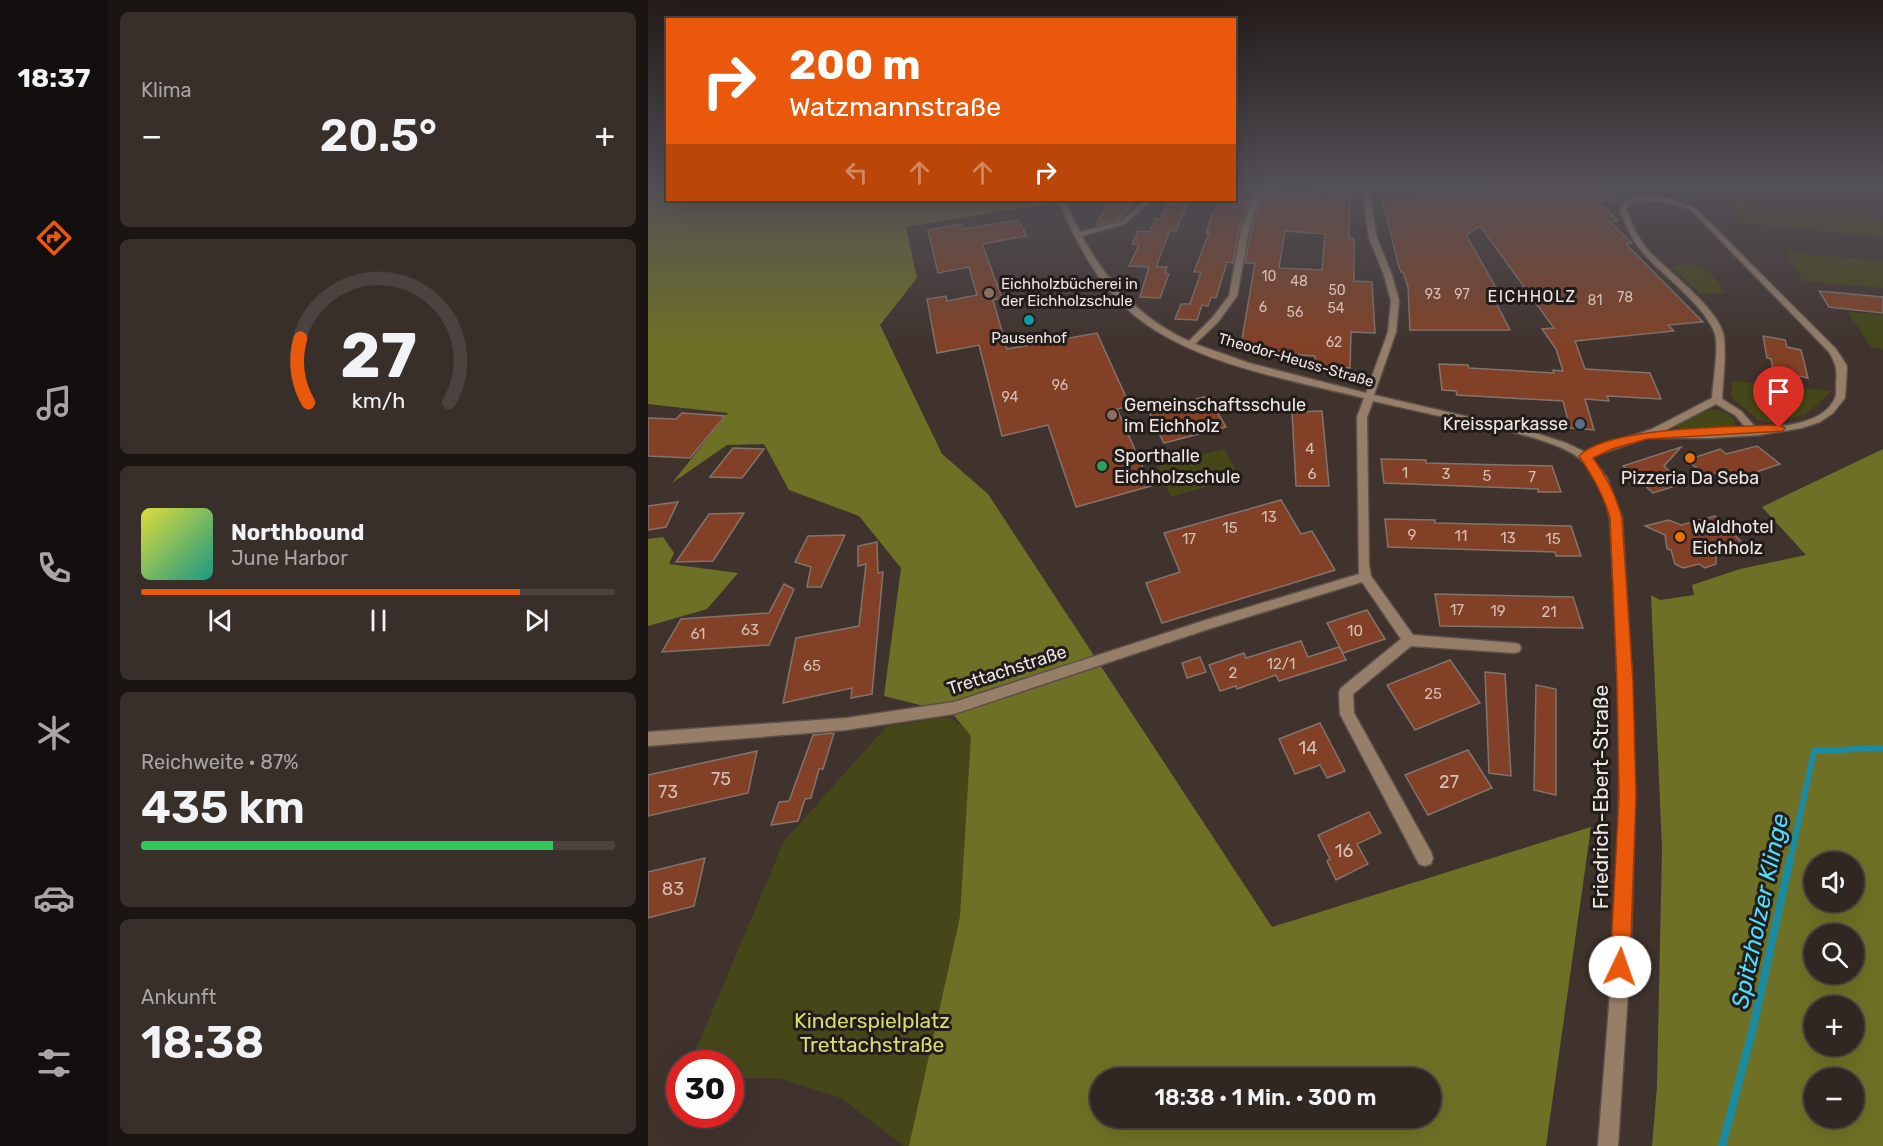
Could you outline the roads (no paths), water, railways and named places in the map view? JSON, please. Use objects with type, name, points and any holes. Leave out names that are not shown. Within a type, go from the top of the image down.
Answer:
[{"type":"street","name":"Theodor-Heuss-Straße","points":[[1080,240],[1093,262],[1121,298],[1143,317],[1190,344],[1280,374],[1530,434],[1585,456]]},
{"type":"street","points":[[1190,344],[1215,320],[1233,296],[1243,240]]},
{"type":"street","points":[[1375,240],[1395,301],[1392,332],[1362,417],[1361,529],[1365,577],[1408,640]]},
{"type":"street","points":[[1638,240],[1704,309],[1719,333],[1717,400]]},
{"type":"street","points":[[1647,435],[1755,431],[1806,423],[1827,413],[1840,398],[1842,366],[1833,351],[1725,240]]},
{"type":"street","points":[[1585,456],[1608,446],[1647,435],[1703,404],[1717,400],[1738,413],[1755,431]]},
{"type":"street","name":"Friedrich-Ebert-Straße","points":[[1585,456],[1600,477],[1610,497],[1616,518],[1625,682],[1627,796],[1623,921],[1608,1146]]},
{"type":"street","name":"Trettachstraße","points":[[648,740],[846,724],[954,708],[1212,623],[1365,577]]},
{"type":"street","points":[[1425,858],[1347,714],[1346,692],[1408,640],[1514,648]]},
{"type":"waterway","name":"Spitzholzer Klinge","points":[[1790,861],[1814,751],[1883,748]]},
{"type":"waterway","name":"Spitzholzer Klinge","points":[[1722,1146],[1752,1032],[1790,859]]},
{"type":"place","name":"Eichholzbücherei in der Eichholzschule","points":[[989,293]]},
{"type":"place","name":"Pausenhof","points":[[1029,320]]},
{"type":"place","name":"Gemeinschaftsschule im Eichholz","points":[[1112,415]]},
{"type":"place","name":"Kreissparkasse","points":[[1580,424]]},
{"type":"place","name":"Pizzeria Da Seba","points":[[1690,458]]},
{"type":"place","name":"Sporthalle Eichholzschule","points":[[1102,466]]},
{"type":"place","name":"Waldhotel Eichholz","points":[[1680,537]]},
{"type":"district","name":"EICHHOLZ","points":[[1532,296]]},
{"type":"park label","name":"Kinderspielplatz Trettachstraße","points":[[872,1033]]}]
